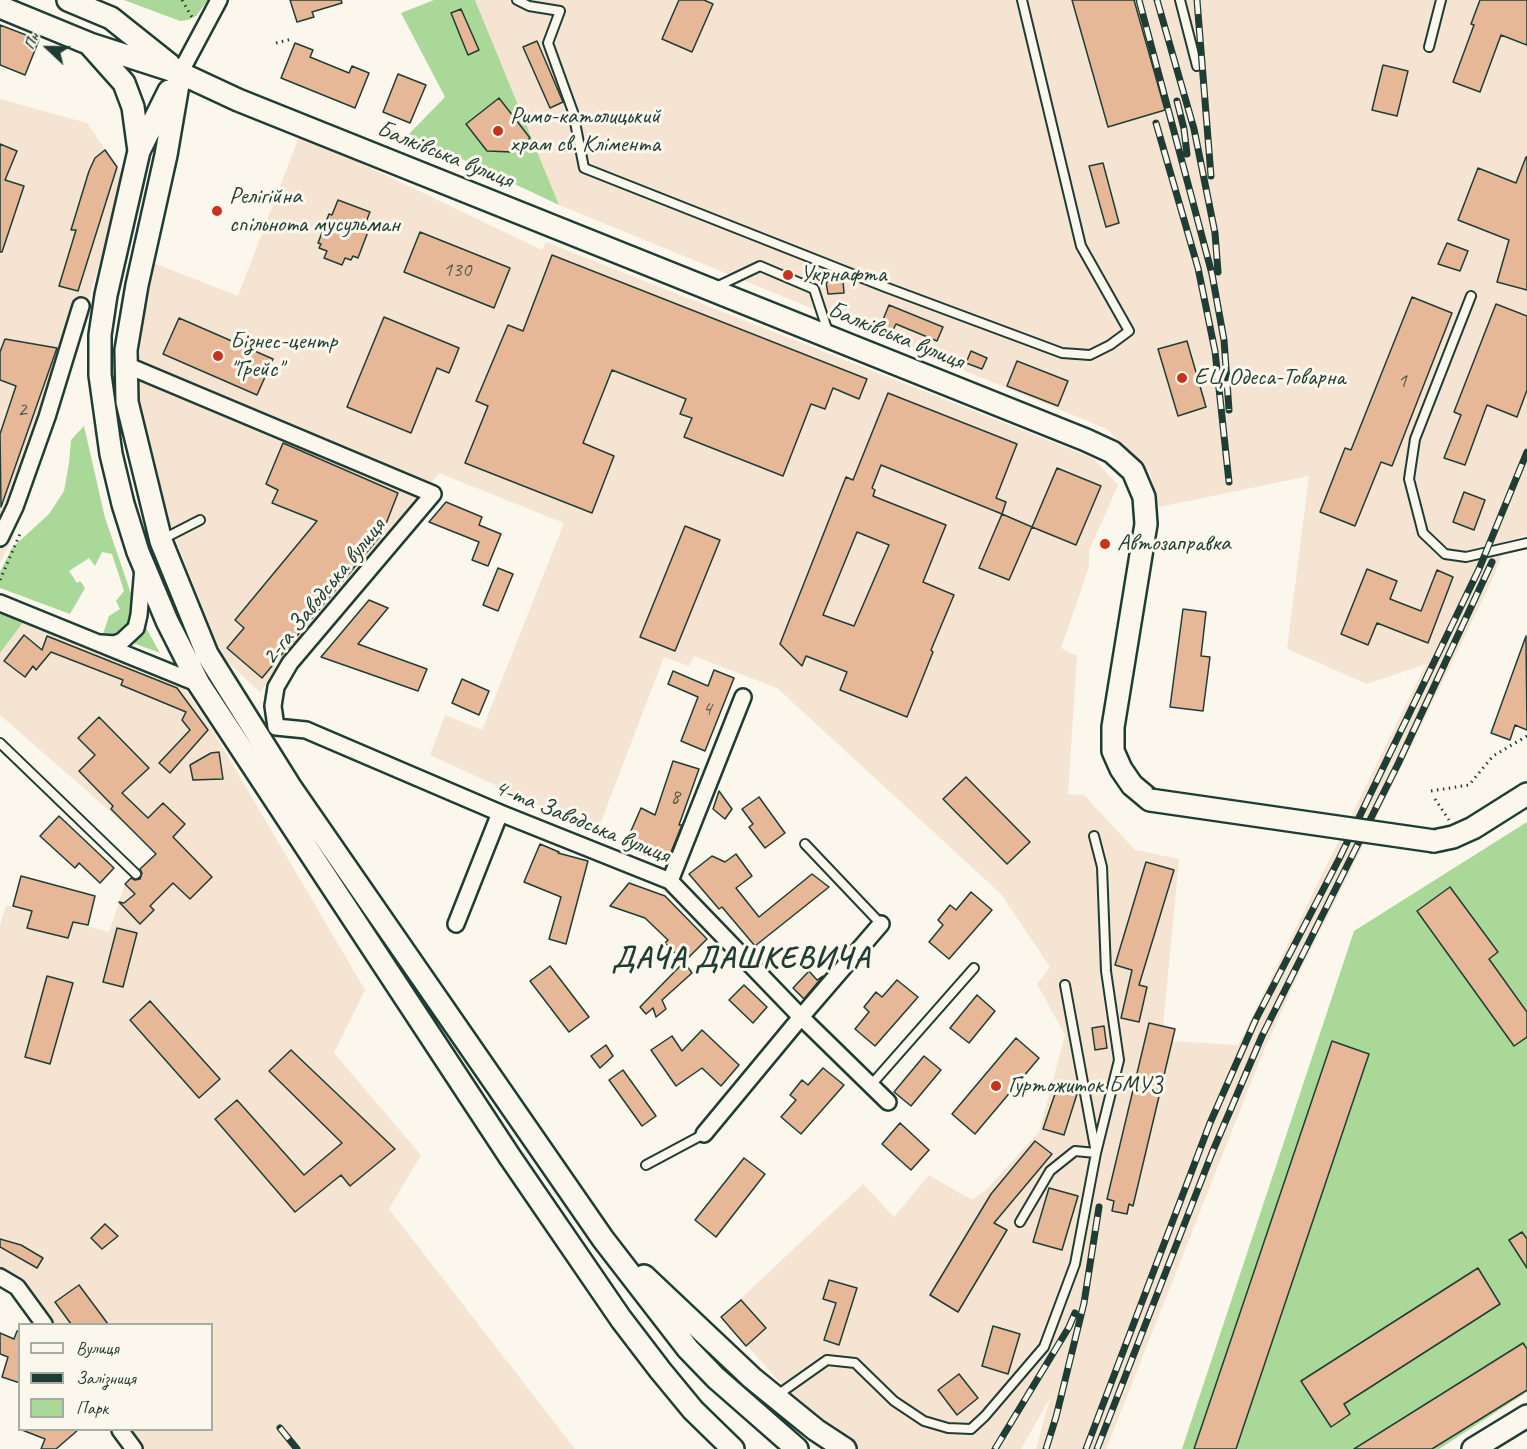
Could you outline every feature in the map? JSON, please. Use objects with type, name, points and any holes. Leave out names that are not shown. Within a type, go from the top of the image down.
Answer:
[{"type":"street","name":"Балківська вулиця","points":[[68,0],[111,18],[180,73]]},
{"type":"street","points":[[219,0],[139,151],[106,295],[100,335],[103,404],[111,454],[123,504],[143,564],[167,621],[199,684],[510,1157],[614,1309],[660,1370],[687,1402],[733,1449]]},
{"type":"street","name":"Балківська вулиця","points":[[0,7],[90,44],[180,73],[238,100],[1112,452],[1133,471],[1144,496],[1146,524],[1113,727],[1113,751],[1132,785],[1150,800],[1434,841],[1453,837],[1473,828],[1527,794]]},
{"type":"street","points":[[90,44],[124,83],[133,107],[139,151]]},
{"type":"street","points":[[180,73],[126,350],[127,402],[161,540],[207,654],[270,735],[291,788],[603,1239],[688,1349],[716,1378],[797,1449]]},
{"type":"street","points":[[0,538],[15,507],[43,428],[81,306]]},
{"type":"street","name":"2-га Заводська вулиця","points":[[126,365],[433,494],[290,663],[276,687],[270,735]]},
{"type":"street","points":[[99,642],[115,644],[136,628],[143,564]]},
{"type":"street","points":[[0,603],[199,684]]},
{"type":"street","points":[[670,881],[742,698]]},
{"type":"street","name":"4-та Заводська вулиця","points":[[270,735],[306,730],[500,813],[670,881],[801,1017],[888,1102]]},
{"type":"street","points":[[456,924],[500,813]]},
{"type":"street","points":[[704,1134],[881,924]]},
{"type":"street","points":[[603,1239],[752,1378],[816,1430],[845,1449]]},
{"type":"street","points":[[0,1278],[16,1287],[43,1323]]},
{"type":"street","points":[[1482,1447],[1527,1416]]},
{"type":"street","points":[[121,1431],[134,1449]]},
{"type":"lane","points":[[517,0],[529,6],[560,11],[549,43],[573,112],[584,168],[885,287],[1062,353],[1090,355],[1110,345],[1129,331],[1081,246],[1022,0]]},
{"type":"lane","points":[[1180,0],[1197,66]]},
{"type":"lane","points":[[1429,47],[1441,0]]},
{"type":"lane","points":[[711,290],[760,266],[814,289],[830,337]]},
{"type":"lane","points":[[1471,296],[1415,439],[1409,479],[1423,534],[1445,554],[1466,557],[1527,543]]},
{"type":"lane","points":[[161,540],[200,520]]},
{"type":"lane","points":[[0,743],[136,874]]},
{"type":"lane","points":[[775,1396],[827,1360],[855,1363],[894,1401],[924,1421],[948,1428],[971,1429],[986,1416],[1044,1347],[1075,1264],[1096,1154],[1119,1060],[1106,971],[1102,867],[1094,836]]},
{"type":"lane","points":[[805,844],[881,924]]},
{"type":"lane","points":[[871,1085],[974,969]]},
{"type":"lane","points":[[1065,985],[1096,1154]]},
{"type":"lane","points":[[646,1165],[704,1134]]},
{"type":"lane","points":[[1020,1222],[1050,1171],[1075,1151],[1096,1154]]},
{"type":"path","points":[[276,43],[292,39]]},
{"type":"path","points":[[0,580],[20,534]]},
{"type":"path","points":[[1431,791],[1469,785],[1493,756],[1527,736]]},
{"type":"path","points":[[1435,799],[1453,827]]},
{"type":"shaded area","points":[[475,0],[1527,0],[1527,535],[1507,541],[1494,576],[1299,973],[1262,1055],[1106,1449],[1036,1449],[1050,1398],[1021,1449],[856,1449],[818,1424],[721,1317],[863,1184],[894,1217],[929,1175],[972,1200],[987,1189],[1039,1132],[1065,1035],[1037,984],[1050,967],[1001,894],[777,688],[694,656],[689,666],[664,657],[597,832],[430,755],[445,715],[482,730],[564,523],[439,473],[260,692],[222,657],[166,516],[136,385],[151,262],[238,296],[300,134],[542,250],[546,242],[1093,458],[1118,485],[1089,551],[1089,567],[1061,648],[1077,656],[1068,794],[1084,795],[1135,850],[1179,859],[1163,1026],[1175,1029],[1171,1041],[1238,1045],[1426,664],[1367,684],[1287,649],[1309,476],[1159,507],[1150,473],[1107,429],[559,205]]},
{"type":"shaded area","points":[[0,99],[87,123],[125,178],[13,538],[0,563]]},
{"type":"shaded area","points":[[24,621],[181,684],[213,731],[365,990],[334,1053],[421,1155],[389,1209],[575,1449],[139,1449],[126,1431],[213,1431],[213,1323],[48,1323],[0,1272],[0,926],[6,905],[109,932],[125,884],[155,853],[0,715],[0,653]]},
{"type":"green space","points":[[124,0],[208,0],[196,16],[180,21]]},
{"type":"green space","points":[[434,0],[475,0],[559,205],[409,134],[445,97],[401,13]]},
{"type":"green space","points":[[84,426],[105,518],[135,605],[136,616],[123,630],[111,635],[103,634],[109,616],[120,609],[116,601],[124,591],[112,554],[102,552],[95,566],[89,558],[69,571],[77,583],[80,581],[85,588],[70,614],[0,588],[0,572],[12,548],[49,514],[64,491],[71,440]]},
{"type":"green space","points":[[0,611],[24,621],[0,653]]},
{"type":"green space","points":[[144,624],[160,653],[133,643]]},
{"type":"green space","points":[[1527,822],[1527,1392],[1439,1449],[1182,1449],[1354,931]]},
{"type":"building","points":[[290,0],[341,0],[342,3],[312,12],[314,17],[297,22]]},
{"type":"building","points":[[679,0],[704,0],[713,4],[692,52],[662,39]]},
{"type":"building","points":[[1072,0],[1134,0],[1165,110],[1108,127]]},
{"type":"building","points":[[1480,0],[1527,0],[1527,45],[1501,35],[1480,92],[1453,82],[1474,25],[1471,24]]},
{"type":"building","points":[[461,9],[479,50],[468,55],[451,13]]},
{"type":"building","points":[[0,25],[39,40],[25,75],[0,65]]},
{"type":"building","points":[[537,41],[563,102],[550,108],[523,47]]},
{"type":"building","points":[[295,43],[313,50],[310,57],[349,73],[352,66],[369,73],[355,108],[281,78]]},
{"type":"building","points":[[1383,65],[1408,71],[1397,116],[1372,110]]},
{"type":"building","points":[[398,74],[426,85],[410,123],[383,112]]},
{"type":"building","name":"Римо-католицький храм св. Клімента","points":[[499,98],[530,138],[512,152],[487,151],[466,124]]},
{"type":"building","points":[[0,144],[17,151],[5,180],[24,186],[2,252],[0,252]]},
{"type":"building","points":[[105,150],[117,167],[78,291],[59,286],[76,230],[71,230],[89,171],[95,158]]},
{"type":"building","points":[[1526,157],[1527,290],[1497,282],[1509,240],[1458,220],[1478,168],[1516,183]]},
{"type":"building","points":[[1103,163],[1119,223],[1106,227],[1089,166]]},
{"type":"building","points":[[338,200],[370,212],[364,227],[369,229],[358,258],[353,256],[351,260],[345,258],[342,265],[324,258],[327,251],[319,248],[321,244],[318,243],[329,214],[332,215]]},
{"type":"building","points":[[420,232],[510,268],[494,308],[404,272]]},
{"type":"building","points":[[1447,243],[1468,251],[1460,271],[1438,264]]},
{"type":"building","points":[[552,255],[867,379],[859,399],[833,388],[825,409],[811,404],[783,476],[684,437],[692,418],[680,414],[686,399],[612,370],[583,443],[614,456],[592,513],[465,463],[488,406],[476,401],[508,325],[523,331]]},
{"type":"building","points":[[843,281],[844,293],[828,294],[826,282]]},
{"type":"building","points":[[1412,297],[1452,313],[1392,466],[1381,462],[1355,526],[1320,512],[1345,448],[1351,450]]},
{"type":"building","points":[[1496,304],[1527,316],[1527,390],[1517,417],[1487,405],[1465,465],[1444,458],[1461,415],[1454,412]]},
{"type":"building","points":[[889,305],[943,327],[937,341],[896,324],[892,332],[880,327]]},
{"type":"building","points":[[384,317],[459,348],[449,373],[437,368],[411,433],[347,407]]},
{"type":"building","name":"Бізнес-центр \"Грейс\"","points":[[179,318],[273,359],[257,395],[163,354]]},
{"type":"building","points":[[5,339],[57,348],[1,507],[0,434],[16,386],[0,380],[0,352]]},
{"type":"building","name":"ЕЦ Одеса-Товарна","points":[[1187,341],[1206,407],[1178,416],[1158,349]]},
{"type":"building","points":[[971,351],[987,358],[982,369],[966,363]]},
{"type":"building","points":[[1017,361],[1068,381],[1058,406],[1007,386]]},
{"type":"building","points":[[888,393],[1017,444],[996,498],[1006,502],[1002,514],[881,465],[872,488],[875,490],[873,496],[946,525],[923,582],[954,595],[907,717],[840,690],[847,672],[806,656],[802,666],[780,644],[846,477],[853,480]],"holes":[[[857,532],[889,545],[854,626],[823,615]]]},
{"type":"building","points":[[283,443],[398,493],[382,534],[262,678],[227,648],[244,628],[235,620],[317,521],[272,503],[278,490],[266,484]]},
{"type":"building","points":[[1057,468],[1101,486],[1076,545],[1032,527]]},
{"type":"building","points":[[1464,492],[1485,500],[1474,530],[1453,522]]},
{"type":"building","points":[[446,502],[482,517],[479,525],[501,534],[488,566],[472,560],[479,542],[429,522]]},
{"type":"building","points":[[1002,514],[1032,527],[1009,580],[979,568]]},
{"type":"building","points":[[685,526],[720,540],[675,651],[640,637]]},
{"type":"building","points":[[498,568],[513,574],[498,611],[483,605]]},
{"type":"building","points":[[1367,569],[1397,581],[1390,599],[1421,611],[1437,570],[1453,577],[1428,643],[1377,623],[1368,645],[1341,634]]},
{"type":"building","points":[[369,600],[388,608],[358,644],[427,669],[418,691],[321,657]]},
{"type":"building","points":[[1183,609],[1206,612],[1201,656],[1210,657],[1203,711],[1170,707]]},
{"type":"building","points":[[24,635],[42,650],[47,636],[177,688],[208,730],[170,773],[159,763],[190,730],[182,720],[186,712],[121,685],[123,680],[51,652],[36,670],[33,666],[25,677],[4,661]]},
{"type":"building","points":[[1526,636],[1527,730],[1515,725],[1510,740],[1491,733]]},
{"type":"building","points":[[714,670],[734,678],[705,751],[681,741],[698,697],[668,684],[673,671],[708,686]]},
{"type":"building","points":[[462,679],[489,691],[479,715],[452,703]]},
{"type":"building","points":[[99,717],[149,768],[122,793],[148,818],[163,803],[185,824],[173,837],[212,877],[190,899],[173,883],[150,906],[154,910],[140,924],[119,902],[124,903],[135,894],[125,884],[131,878],[140,879],[142,873],[140,869],[156,854],[111,809],[113,806],[79,771],[95,755],[78,738]]},
{"type":"building","points":[[219,752],[223,779],[193,780],[190,765],[211,753]]},
{"type":"building","points":[[673,761],[699,769],[679,825],[682,825],[667,862],[652,857],[654,853],[627,840],[641,808],[655,815]]},
{"type":"building","points":[[966,777],[1030,842],[1007,864],[943,799]]},
{"type":"building","points":[[719,791],[732,809],[725,819],[713,809]]},
{"type":"building","points":[[759,797],[785,833],[765,848],[749,827],[753,824],[742,809]]},
{"type":"building","points":[[59,816],[114,868],[100,883],[79,863],[75,868],[40,836]]},
{"type":"building","points":[[540,844],[558,853],[588,861],[566,944],[549,939],[561,897],[524,882]]},
{"type":"building","points":[[736,854],[752,876],[736,888],[759,917],[812,874],[829,887],[755,946],[722,907],[719,909],[689,874],[712,856],[725,862]]},
{"type":"building","points":[[1146,862],[1174,870],[1139,985],[1147,987],[1139,1022],[1121,1018],[1132,970],[1115,965]]},
{"type":"building","points":[[21,876],[95,896],[88,925],[73,922],[68,938],[27,928],[32,911],[13,906]]},
{"type":"building","points":[[629,883],[665,896],[707,939],[684,962],[665,943],[668,940],[645,918],[610,906]]},
{"type":"building","points":[[1450,887],[1498,952],[1489,959],[1527,1012],[1527,1037],[1514,1046],[1417,911]]},
{"type":"building","points":[[971,892],[992,910],[949,959],[929,942],[943,925],[938,920],[950,905],[956,910]]},
{"type":"building","points":[[117,928],[137,933],[123,987],[103,982]]},
{"type":"building","points":[[684,962],[692,973],[662,1000],[666,1009],[656,1017],[653,1008],[646,1014],[640,1007]]},
{"type":"building","points":[[550,966],[589,1017],[569,1032],[530,981]]},
{"type":"building","points":[[809,971],[817,980],[823,976],[804,999],[793,988]]},
{"type":"building","points":[[47,976],[73,983],[50,1064],[25,1057]]},
{"type":"building","points":[[897,980],[918,997],[875,1046],[855,1029],[869,1012],[864,1007],[876,992],[882,997]]},
{"type":"building","points":[[744,985],[767,1007],[753,1023],[729,1000]]},
{"type":"building","points":[[977,995],[995,1011],[969,1043],[950,1028]]},
{"type":"building","points":[[150,1001],[220,1079],[199,1098],[130,1020]]},
{"type":"building","points":[[1149,1023],[1175,1029],[1133,1206],[1129,1204],[1127,1214],[1112,1211],[1114,1201],[1107,1199]]},
{"type":"building","points":[[1104,1026],[1107,1048],[1095,1050],[1092,1028]]},
{"type":"building","points":[[702,1030],[739,1065],[721,1086],[702,1068],[676,1086],[651,1050],[672,1036],[682,1051]]},
{"type":"building","name":"Гуртожиток БМУЗ","points":[[1016,1038],[1039,1058],[975,1134],[952,1114]]},
{"type":"building","points":[[1332,1041],[1369,1054],[1236,1449],[1194,1449]]},
{"type":"building","points":[[606,1045],[613,1056],[600,1068],[591,1056]]},
{"type":"building","points":[[291,1050],[395,1149],[350,1186],[341,1175],[295,1212],[215,1119],[237,1100],[304,1175],[342,1143],[269,1071]]},
{"type":"building","points":[[924,1056],[941,1070],[911,1106],[894,1092]]},
{"type":"building","points":[[823,1068],[844,1085],[801,1134],[781,1117],[796,1100],[790,1095],[802,1080],[808,1085]]},
{"type":"building","points":[[623,1070],[656,1116],[642,1126],[609,1080]]},
{"type":"building","points":[[1057,1088],[1077,1094],[1064,1135],[1043,1129]]},
{"type":"building","points":[[900,1123],[929,1150],[911,1170],[882,1144]]},
{"type":"building","points":[[1035,1141],[1052,1154],[994,1223],[1007,1230],[958,1312],[930,1295],[991,1194]]},
{"type":"building","points":[[744,1158],[765,1174],[716,1237],[695,1220]]},
{"type":"building","points":[[1049,1188],[1078,1196],[1062,1250],[1033,1242]]},
{"type":"building","points":[[105,1224],[118,1236],[102,1249],[91,1238]]},
{"type":"building","points":[[1522,1232],[1527,1239],[1527,1268],[1509,1240]]},
{"type":"building","points":[[0,1239],[21,1245],[43,1258],[37,1268],[0,1247]]},
{"type":"building","points":[[1478,1268],[1500,1304],[1344,1404],[1350,1414],[1331,1427],[1301,1381]]},
{"type":"building","points":[[829,1280],[857,1288],[839,1345],[824,1340],[836,1303],[823,1299]]},
{"type":"building","points":[[79,1285],[107,1323],[70,1323],[55,1302]]},
{"type":"building","points":[[741,1300],[766,1328],[746,1346],[721,1317]]},
{"type":"building","points":[[993,1326],[1020,1334],[1008,1374],[982,1366]]},
{"type":"building","points":[[18,1331],[18,1382],[2,1377],[8,1357],[0,1354],[0,1333],[14,1339]]},
{"type":"building","points":[[1523,1343],[1527,1349],[1527,1390],[1432,1449],[1354,1449]]},
{"type":"building","points":[[959,1374],[978,1398],[957,1415],[938,1390]]},
{"type":"building","points":[[25,1431],[77,1431],[56,1449],[41,1449],[45,1439]]},
{"type":"railway","points":[[1139,0],[1212,274],[1224,340],[1229,410]]},
{"type":"railway","points":[[1157,0],[1194,129],[1215,233],[1218,272]]},
{"type":"railway","points":[[1197,0],[1211,176]]},
{"type":"railway","points":[[1177,101],[1187,154]]},
{"type":"railway","points":[[1156,123],[1198,268],[1215,351],[1229,482]]},
{"type":"railway","points":[[1086,1449],[1210,1123],[1256,1019],[1339,859],[1479,569],[1527,452]]},
{"type":"railway","points":[[1097,1449],[1212,1153],[1262,1036],[1398,764],[1492,562]]},
{"type":"railway","points":[[1046,1449],[1084,1303],[1099,1207]]},
{"type":"railway","points":[[995,1449],[1069,1327],[1075,1313]]},
{"type":"railway","points":[[280,1428],[297,1449]]},
{"type":"place","name":"Римо-католицький храм св. Клімента","points":[[498,131]]},
{"type":"place","name":"Релігійна спільнота мусульман","points":[[217,211]]},
{"type":"place","name":"Укрнафта","points":[[788,275]]},
{"type":"place","name":"Бізнес-центр \"Грейс\"","points":[[218,356]]},
{"type":"place","name":"ЕЦ Одеса-Товарна","points":[[1182,378]]},
{"type":"place","name":"Автозаправка","points":[[1105,544]]},
{"type":"place","name":"Гуртожиток БМУЗ","points":[[996,1086]]},
{"type":"district","name":"ДАЧА ДАШКЕВИЧА","points":[[741,959]]}]
